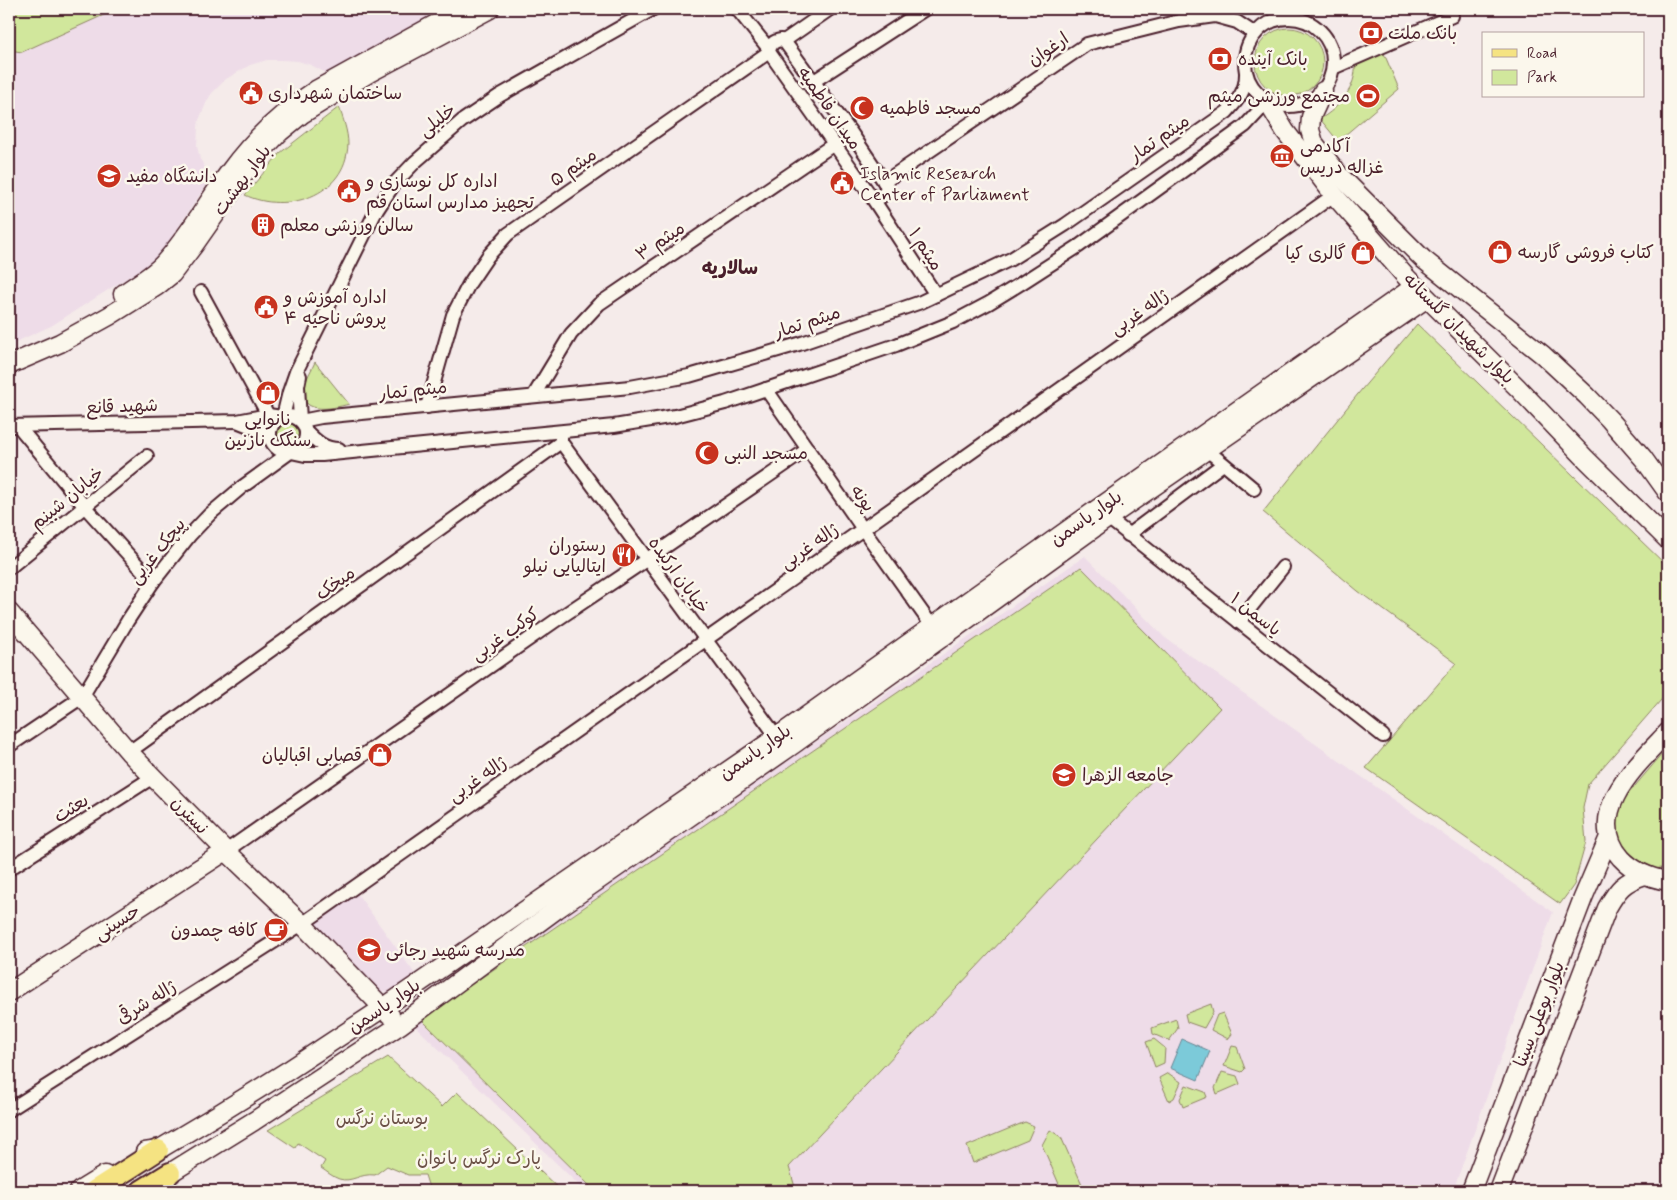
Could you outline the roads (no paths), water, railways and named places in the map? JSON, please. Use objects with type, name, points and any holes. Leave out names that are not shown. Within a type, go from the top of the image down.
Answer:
[{"type":"main road","points":[[94,1191],[158,1150]]},
{"type":"main road","points":[[141,1191],[170,1173]]},
{"type":"street","name":"بلوار بهشت","points":[[9,354],[55,334],[110,302],[152,274],[173,252],[247,149],[268,126],[295,103],[337,77],[463,9]]},
{"type":"street","name":"بلوار بهشت","points":[[9,366],[60,343],[108,316],[157,286],[172,274],[255,158],[280,132],[302,114],[369,73],[490,9]]},
{"type":"street","name":"خلیلی","points":[[315,331],[375,213],[394,184],[426,151],[462,121],[499,96],[653,9]]},
{"type":"street","name":"میدان فاطمیه","points":[[737,9],[769,50],[871,196]]},
{"type":"street","points":[[769,50],[774,42],[784,41],[830,9]]},
{"type":"street","points":[[814,81],[925,9]]},
{"type":"street","points":[[1292,13],[1313,25],[1325,36],[1332,51],[1333,68],[1330,80],[1323,91],[1311,101],[1297,106],[1282,106],[1266,100],[1251,85],[1246,74],[1246,53],[1255,34],[1268,23],[1292,13]]},
{"type":"street","name":"ارغوان","points":[[884,182],[1087,44],[1179,21],[1215,16],[1237,22],[1255,34]]},
{"type":"street","points":[[1333,68],[1452,16]]},
{"type":"street","name":"میدان فاطمیه","points":[[784,41],[884,182]]},
{"type":"street","name":"میثم ۵","points":[[427,407],[452,315],[469,284],[488,256],[508,234],[769,50]]},
{"type":"street","name":"میثم تمار","points":[[303,424],[321,418],[534,395],[630,387],[689,376],[808,340],[921,302],[1011,259],[1065,225],[1227,112],[1238,100],[1246,86],[1246,74]]},
{"type":"street","name":"بلوار شهیدان گلستانه","points":[[1323,91],[1311,117],[1310,130],[1314,143],[1340,176],[1424,259],[1543,355],[1587,396],[1643,458],[1668,493]]},
{"type":"street","points":[[237,421],[259,430],[283,449],[305,456],[322,455],[371,449],[561,436],[675,416],[766,389],[896,344],[953,322],[989,303],[1078,246],[1245,126],[1266,100]]},
{"type":"street","name":"بلوار شهیدان گلستانه","points":[[1266,100],[1285,131],[1334,195],[1421,292],[1668,540]]},
{"type":"street","name":"میثم ۳","points":[[534,395],[571,334],[599,304],[834,144]]},
{"type":"street","points":[[871,196],[878,198],[885,194],[887,186],[884,182]]},
{"type":"street","name":"ژاله غربی","points":[[302,924],[863,530],[1334,195]]},
{"type":"street","name":"میثم ۱","points":[[871,196],[936,295]]},
{"type":"street","points":[[201,292],[268,415]]},
{"type":"street","name":"بلوار یاسمن","points":[[155,1191],[162,1187],[170,1173],[254,1121],[400,1025],[557,909],[794,744],[1104,513],[1207,450],[1421,292]]},
{"type":"street","name":"بلوار یاسمن","points":[[79,1191],[140,1153],[158,1150],[289,1070],[382,1008],[777,737],[932,626],[1104,513],[1399,308]]},
{"type":"street","points":[[315,331],[301,371],[298,386],[304,443],[296,451],[283,449],[270,436],[273,425],[283,417],[296,372],[315,331]]},
{"type":"street","name":"پونه","points":[[766,389],[932,626]]},
{"type":"street","name":"شهید قانع","points":[[14,427],[237,421],[268,415],[283,417]]},
{"type":"street","points":[[283,417],[292,417],[303,424],[318,443],[325,447],[334,449],[371,449]]},
{"type":"street","points":[[14,427],[153,582]]},
{"type":"street","name":"خیابان ارکیده","points":[[561,436],[646,560],[777,737]]},
{"type":"street","name":"میخک","points":[[129,752],[561,436]]},
{"type":"street","name":"کوکب غربی","points":[[226,851],[547,626],[808,448]]},
{"type":"street","name":"پیچک غربی","points":[[82,697],[153,582],[190,535],[210,514],[272,465],[283,449]]},
{"type":"street","points":[[1207,450],[1254,489]]},
{"type":"street","name":"خیابان شبنم","points":[[9,568],[147,456]]},
{"type":"street","points":[[1128,535],[1223,464]]},
{"type":"street","name":"یاسمن ۱","points":[[1104,513],[1128,535],[1383,736]]},
{"type":"street","points":[[1238,622],[1283,567]]},
{"type":"street","name":"نسترن","points":[[9,612],[153,778],[302,924],[400,1025]]},
{"type":"street","points":[[9,746],[82,697]]},
{"type":"street","points":[[1668,732],[1628,776],[1615,797],[1610,810],[1608,825],[1609,837],[1614,850],[1624,860],[1635,870],[1653,879],[1668,881]]},
{"type":"street","name":"بعثت","points":[[9,869],[153,778]]},
{"type":"street","name":"بلوار بوعلی سینا","points":[[1470,1191],[1609,837]]},
{"type":"street","name":"حسینی","points":[[9,992],[226,851]]},
{"type":"street","name":"بلوار بوعلی سینا","points":[[1499,1191],[1607,908],[1618,890],[1631,879],[1645,875]]},
{"type":"street","name":"ژاله شرقی","points":[[9,1110],[302,924]]},
{"type":"water","points":[[1182,1039],[1210,1051],[1198,1080],[1170,1068]]},
{"type":"place","name":"بانک ملت","points":[[1371,33]]},
{"type":"place","name":"بانک آینده","points":[[1220,59]]},
{"type":"place","name":"ساختمان شهرداری","points":[[251,93]]},
{"type":"place","name":"مجتمع ورزشی میثم","points":[[1368,96]]},
{"type":"place","name":"مسجد فاطمیه","points":[[862,108]]},
{"type":"place","name":"آکادمی غزاله دریس","points":[[1282,156]]},
{"type":"place","name":"دانشگاه مفید","points":[[109,176]]},
{"type":"place","name":"Islamic Research Center of Parliament","points":[[842,183]]},
{"type":"place","name":"اداره کل نوسازی و تجهیز مدارس استان قم","points":[[349,191]]},
{"type":"place","name":"سالن ورزشی معلم","points":[[263,225]]},
{"type":"place","name":"کتاب فروشی گارسه","points":[[1500,252]]},
{"type":"place","name":"گالری کیا","points":[[1363,253]]},
{"type":"place","name":"اداره آموزش و پروش ناحیه ۴","points":[[266,307]]},
{"type":"place","name":"نانوایی سنگک نازنین","points":[[268,393]]},
{"type":"place","name":"مسجد النبی","points":[[707,453]]},
{"type":"place","name":"رستوران ایتالیایی نیلو","points":[[624,555]]},
{"type":"place","name":"قصابی اقبالیان","points":[[380,755]]},
{"type":"place","name":"جامعه الزهرا","points":[[1064,775]]},
{"type":"place","name":"کافه چمدون","points":[[276,930]]},
{"type":"place","name":"مدرسه شهید رجائی","points":[[369,950]]},
{"type":"district","name":"سالاریه","points":[[730,267]]},
{"type":"park label","name":"بوستان نرگس","points":[[382,1118]]},
{"type":"park label","name":"پارک نرگس بانوان","points":[[479,1158]]}]
